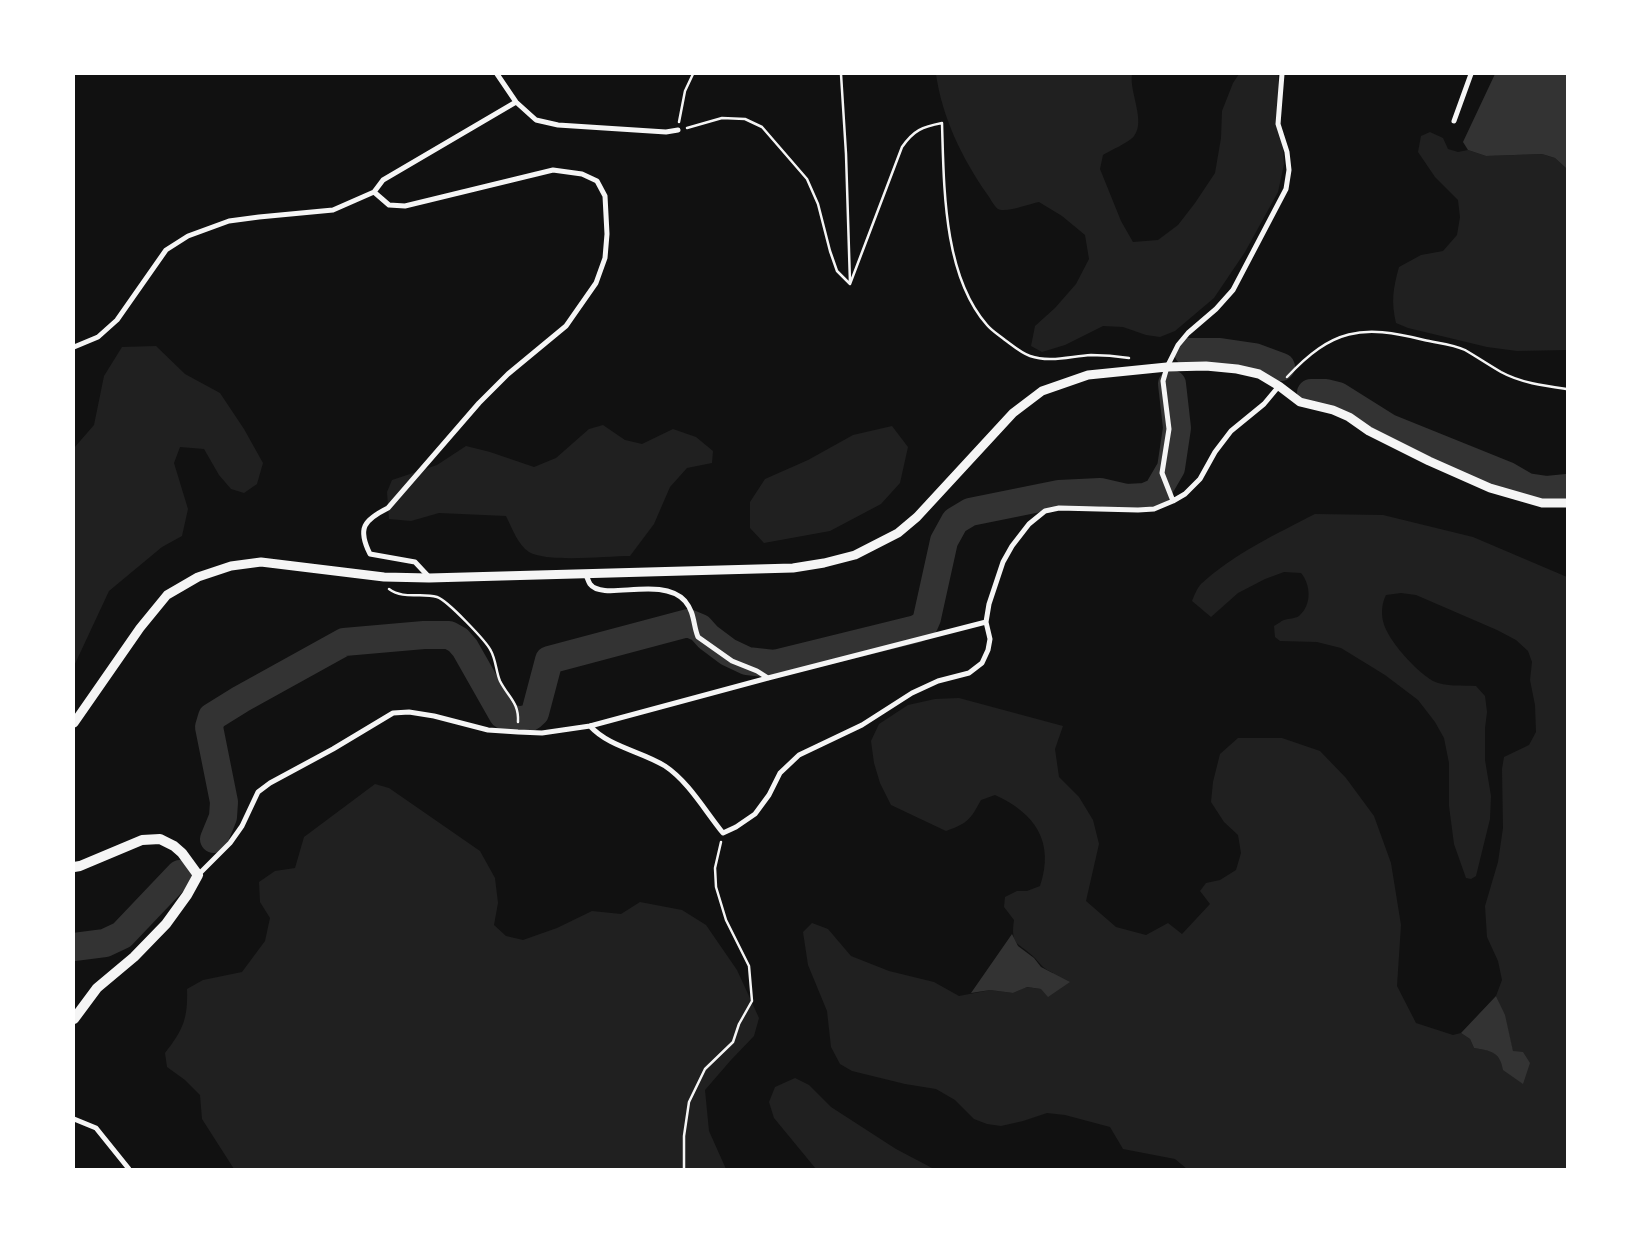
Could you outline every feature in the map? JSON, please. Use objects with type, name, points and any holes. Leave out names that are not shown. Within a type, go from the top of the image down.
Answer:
[{"type":"main road","points":[[74,867],[142,840],[160,839],[174,846],[182,853],[198,875],[188,895],[166,924],[134,957],[98,988],[74,1019]]},
{"type":"street","points":[[497,74],[516,102],[536,120],[558,125],[666,132],[678,130]]},
{"type":"street","points":[[1173,501],[1162,473],[1169,429],[1163,382],[1167,368],[1178,345],[1233,290],[1286,189],[1287,152],[1278,124],[1282,74]]},
{"type":"street","points":[[1454,121],[1471,74]]},
{"type":"street","points":[[74,347],[98,337],[117,320],[166,250],[188,236],[229,221],[259,216],[333,210],[374,192],[383,180],[516,102]]},
{"type":"street","points":[[374,192],[389,205],[405,206],[553,170],[582,174],[597,180],[606,196],[608,234],[604,258],[596,283],[582,305],[566,326],[508,374],[479,403],[388,508],[372,516],[363,530],[364,542],[370,554],[415,562],[429,578]]},
{"type":"street","points":[[74,723],[140,628],[167,595],[198,577],[231,566],[261,562],[384,576],[429,578],[793,568],[824,563],[855,555],[898,533],[917,517],[1013,413],[1042,391],[1088,375],[1206,366],[1259,374],[1300,402],[1333,410],[1349,417],[1378,435],[1490,488],[1542,503],[1567,503]]},
{"type":"street","points":[[590,726],[599,736],[651,758],[680,778],[723,833],[736,827],[755,814],[769,795],[780,773],[799,755],[862,725],[912,693],[938,681],[969,674],[982,662],[988,650],[990,639],[986,622],[989,604],[1003,562],[1012,546],[1029,524],[1045,511],[1059,508],[1154,509],[1173,501],[1185,494],[1200,479],[1215,452],[1231,431],[1264,404],[1279,386]]},
{"type":"street","points":[[585,573],[590,585],[599,590],[661,589],[676,593],[686,602],[695,620],[695,631],[704,643],[732,661],[768,678]]},
{"type":"street","points":[[198,875],[230,843],[242,826],[258,792],[270,783],[393,713],[409,712],[434,716],[488,730],[518,732],[542,733],[590,726],[986,622]]},
{"type":"street","points":[[74,1119],[96,1128],[129,1169]]},
{"type":"path","points":[[693,74],[686,91],[678,130],[722,118],[745,119],[762,127],[807,178],[818,204],[837,271],[850,284]]},
{"type":"path","points":[[840,74],[846,154],[850,284]]},
{"type":"path","points":[[850,284],[902,147],[910,136],[919,129],[942,124],[944,180],[949,230],[959,273],[971,301],[987,326],[1030,356],[1047,360],[1091,355],[1118,356],[1134,359]]},
{"type":"path","points":[[1279,386],[1298,364],[1333,339],[1350,334],[1376,331],[1415,337],[1463,349],[1503,373],[1530,384],[1567,389]]},
{"type":"path","points":[[384,576],[388,588],[396,594],[438,597],[448,602],[491,652],[500,681],[515,702],[518,724]]},
{"type":"path","points":[[684,1169],[684,1136],[690,1102],[705,1069],[733,1042],[739,1024],[752,1001],[749,966],[726,920],[716,887],[715,868],[723,833]]},
{"type":"shaded area","points":[[936,74],[1132,74],[1138,115],[1137,130],[1129,141],[1103,155],[1100,169],[1121,221],[1133,242],[1158,240],[1178,225],[1215,173],[1221,138],[1222,111],[1233,83],[1239,74],[1278,74],[1284,164],[1278,192],[1245,252],[1214,298],[1175,331],[1160,337],[1146,335],[1123,327],[1103,326],[1065,345],[1042,352],[1031,346],[1035,326],[1055,308],[1076,284],[1089,259],[1085,235],[1062,216],[1039,202],[1006,210],[997,208],[969,166],[954,137],[943,106]]},
{"type":"shaded area","points":[[1495,74],[1567,74],[1567,169],[1555,158],[1542,154],[1486,156],[1468,150],[1463,142]]},
{"type":"shaded area","points":[[1430,132],[1443,138],[1448,149],[1458,152],[1468,150],[1486,156],[1542,154],[1555,158],[1567,169],[1567,350],[1517,351],[1487,347],[1408,328],[1396,323],[1393,295],[1399,267],[1421,255],[1443,251],[1457,235],[1460,217],[1458,200],[1435,177],[1418,152],[1421,136]]},
{"type":"shaded area","points":[[156,346],[185,374],[220,393],[244,429],[263,463],[257,484],[244,493],[231,489],[219,475],[204,449],[180,447],[174,463],[188,509],[182,536],[162,547],[109,591],[74,666],[74,448],[94,425],[104,376],[122,347]]},
{"type":"shaded area","points":[[603,425],[625,440],[642,444],[673,429],[696,437],[713,451],[712,463],[687,468],[670,487],[654,524],[630,556],[563,558],[538,555],[525,549],[506,516],[439,513],[411,521],[389,519],[387,492],[392,480],[437,465],[466,446],[534,467],[556,458],[589,429]]},
{"type":"shaded area","points":[[892,426],[908,447],[900,483],[881,504],[830,531],[764,543],[750,528],[750,502],[765,479],[808,460],[853,435]]},
{"type":"shaded area","points":[[1315,514],[1383,515],[1473,537],[1567,577],[1567,1169],[1187,1169],[1175,1159],[1123,1149],[1110,1127],[1065,1115],[1047,1113],[1001,1126],[987,1124],[974,1119],[955,1100],[936,1089],[905,1084],[852,1071],[840,1064],[831,1047],[827,1011],[808,965],[803,932],[812,923],[828,929],[851,956],[889,971],[934,982],[959,996],[990,990],[1013,993],[1026,987],[1041,989],[1053,973],[1043,967],[1017,943],[1013,935],[1014,920],[1004,907],[1005,897],[1017,891],[1027,891],[1040,886],[1045,856],[1043,843],[1031,820],[1009,802],[995,795],[981,800],[968,820],[946,831],[891,805],[880,783],[874,763],[871,741],[879,724],[908,705],[935,699],[959,698],[1063,726],[1055,749],[1059,777],[1079,797],[1093,820],[1099,844],[1086,901],[1116,927],[1146,935],[1168,923],[1182,934],[1210,904],[1200,891],[1206,883],[1220,880],[1236,870],[1241,853],[1238,835],[1224,822],[1211,802],[1213,782],[1220,754],[1238,738],[1282,738],[1320,751],[1346,778],[1374,816],[1391,863],[1401,925],[1397,986],[1416,1023],[1453,1035],[1461,1033],[1470,1039],[1474,1048],[1492,1051],[1502,1060],[1513,1052],[1504,1015],[1496,996],[1502,980],[1498,961],[1487,937],[1485,906],[1498,862],[1503,828],[1502,769],[1504,757],[1529,745],[1536,732],[1535,705],[1530,680],[1532,662],[1528,651],[1516,640],[1497,630],[1416,595],[1401,593],[1386,595],[1383,604],[1383,621],[1396,646],[1411,663],[1433,681],[1449,685],[1476,686],[1485,696],[1487,712],[1485,760],[1491,796],[1490,819],[1476,876],[1471,879],[1466,878],[1454,844],[1449,806],[1449,763],[1444,738],[1435,722],[1418,700],[1385,675],[1341,648],[1317,642],[1280,641],[1275,637],[1274,626],[1284,620],[1296,618],[1306,606],[1309,595],[1307,583],[1301,573],[1284,572],[1265,579],[1238,593],[1211,617],[1192,601],[1201,584],[1213,573],[1256,545]]},
{"type":"shaded area","points":[[375,784],[389,788],[480,851],[495,878],[498,903],[494,925],[506,936],[523,940],[557,928],[592,911],[621,914],[640,902],[682,910],[706,925],[737,970],[759,1018],[754,1036],[705,1090],[709,1131],[726,1169],[234,1169],[202,1119],[200,1095],[185,1080],[167,1067],[165,1053],[183,1024],[187,1008],[187,989],[203,980],[242,972],[265,941],[270,918],[260,902],[259,882],[275,871],[295,868],[304,837]]},
{"type":"shaded area","points":[[1012,934],[1018,946],[1034,958],[1041,967],[1070,982],[1048,997],[1041,989],[1027,987],[1013,993],[990,990],[971,993]]},
{"type":"shaded area","points":[[1496,996],[1505,1015],[1513,1051],[1523,1052],[1530,1063],[1523,1084],[1503,1070],[1497,1055],[1474,1048],[1470,1039],[1461,1033]]},
{"type":"shaded area","points":[[795,1078],[809,1085],[831,1107],[896,1149],[934,1169],[816,1169],[774,1118],[769,1102],[775,1087]]},
{"type":"waterway","points":[[1188,352],[1220,352],[1254,357],[1281,367]]},
{"type":"waterway","points":[[214,839],[223,817],[224,802],[209,727],[212,717],[344,642],[424,635],[449,635],[458,640],[465,648],[503,715],[512,719],[524,720],[535,713],[549,660],[688,623],[700,628],[708,637],[728,652],[747,661],[774,664],[916,629],[924,625],[927,618],[944,541],[955,521],[970,512],[1059,494],[1100,492],[1126,498],[1145,497],[1157,492],[1171,468],[1177,428],[1172,384]]},
{"type":"waterway","points":[[1311,393],[1326,393],[1338,396],[1389,428],[1508,476],[1527,487],[1547,490],[1567,488]]},
{"type":"waterway","points":[[74,947],[105,943],[122,935],[180,874]]}]
